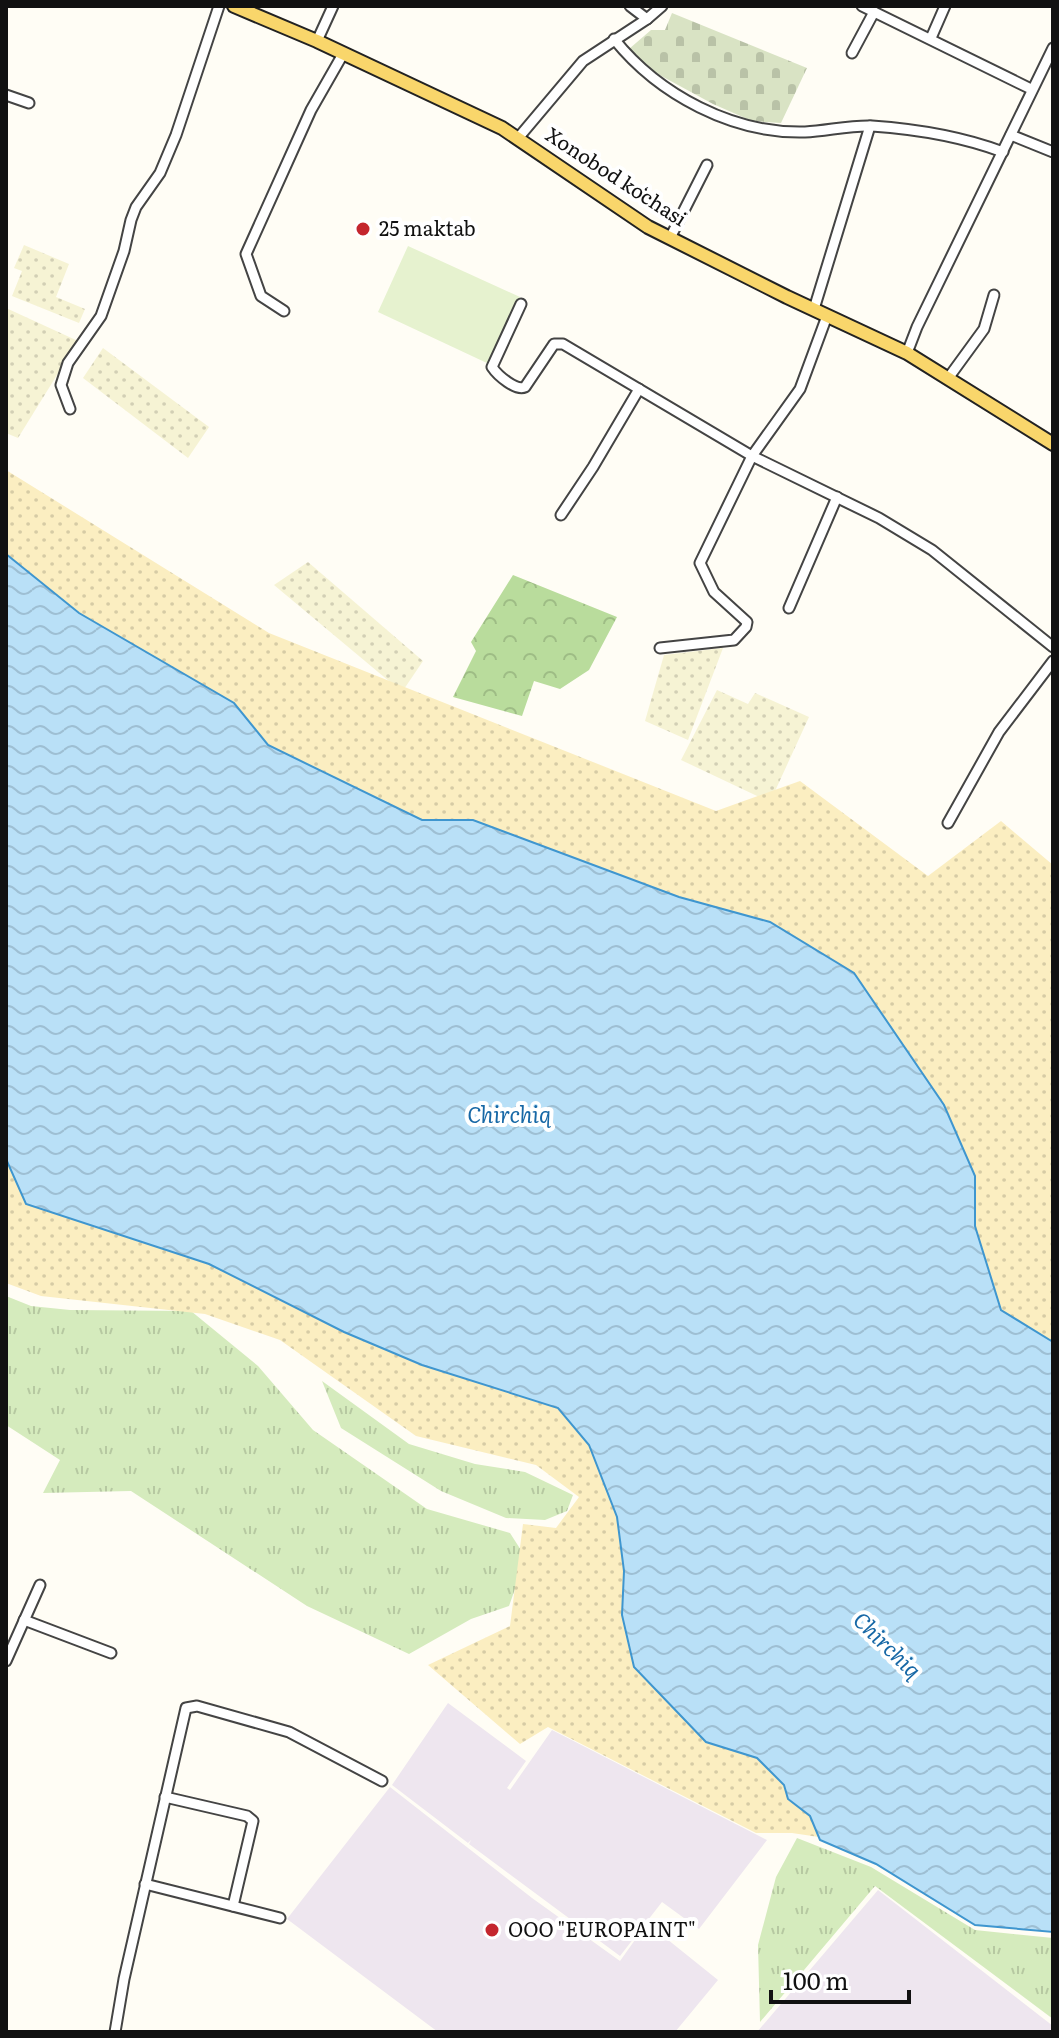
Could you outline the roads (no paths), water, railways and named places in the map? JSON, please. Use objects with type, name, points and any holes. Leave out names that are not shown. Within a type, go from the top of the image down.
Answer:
[{"type":"main road","name":"Xonobod koʻchasi","points":[[234,6],[317,41],[519,137],[648,227],[907,353],[1053,444]]},
{"type":"street","points":[[70,409],[61,385],[68,363],[101,316],[124,251],[131,220],[136,207],[160,173],[176,135],[219,6]]},
{"type":"street","points":[[317,41],[333,6]]},
{"type":"street","points":[[630,6],[647,19]]},
{"type":"street","points":[[519,137],[583,61],[662,6]]},
{"type":"street","points":[[862,6],[1031,89]]},
{"type":"street","points":[[931,38],[945,6]]},
{"type":"street","points":[[852,53],[874,12]]},
{"type":"street","points":[[614,39],[647,74],[673,92],[736,124],[803,132],[870,126],[973,141],[1003,152]]},
{"type":"street","points":[[907,353],[1053,48]]},
{"type":"street","points":[[284,311],[261,296],[246,254],[311,110],[343,54]]},
{"type":"street","points":[[6,95],[29,103]]},
{"type":"street","points":[[814,309],[870,126]]},
{"type":"street","points":[[1011,135],[1053,152]]},
{"type":"street","points":[[670,238],[707,165]]},
{"type":"street","points":[[949,377],[984,329],[994,295]]},
{"type":"street","points":[[521,304],[492,367],[496,373],[523,389],[550,348],[558,343],[752,456],[837,497],[932,550],[1053,647]]},
{"type":"street","points":[[660,648],[734,640],[746,627],[747,622],[714,592],[700,563],[752,456],[800,389],[827,316]]},
{"type":"street","points":[[561,515],[639,389]]},
{"type":"street","points":[[789,608],[837,497]]},
{"type":"street","points":[[948,823],[999,732],[1053,661]]},
{"type":"street","points":[[6,1661],[40,1585]]},
{"type":"street","points":[[24,1620],[111,1653]]},
{"type":"street","points":[[115,2032],[183,1714],[191,1705],[289,1732],[382,1781]]},
{"type":"street","points":[[165,1797],[251,1817],[253,1825],[233,1906]]},
{"type":"street","points":[[145,1884],[280,1918]]},
{"type":"water","name":"Chirchiq","points":[[6,554],[79,613],[234,703],[268,745],[422,820],[473,820],[679,897],[770,922],[854,973],[944,1105],[975,1176],[975,1226],[1001,1310],[1053,1342],[1053,1932],[975,1925],[876,1864],[820,1840],[810,1816],[788,1799],[784,1785],[757,1758],[706,1742],[634,1667],[622,1615],[624,1571],[617,1517],[589,1445],[558,1408],[422,1365],[344,1332],[209,1264],[26,1204],[6,1159]]},
{"type":"place","name":"25 maktab","points":[[363,229]]},
{"type":"place","name":"OOO \"EUROPAINT\"","points":[[492,1930]]}]
